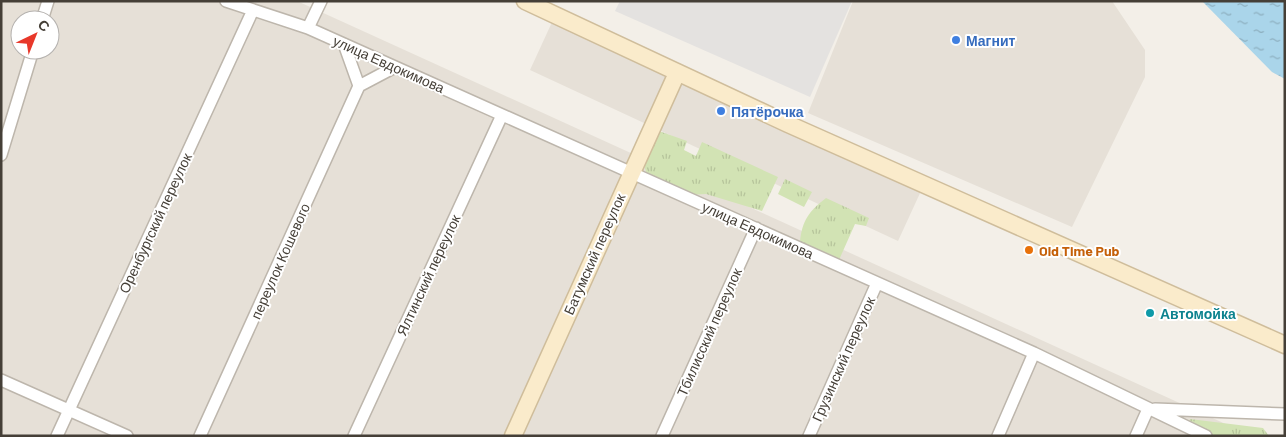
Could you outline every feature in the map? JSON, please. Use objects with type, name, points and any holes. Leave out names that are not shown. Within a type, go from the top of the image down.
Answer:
[{"type":"main road","points":[[524,1],[788,124],[1285,345]]},
{"type":"main road","name":"Батумский переулок","points":[[513,436],[677,73]]},
{"type":"street","name":"улица Евдокимова","points":[[226,1],[308,28],[1034,353],[1206,436]]},
{"type":"street","points":[[308,28],[321,1]]},
{"type":"street","name":"Оренбургский переулок","points":[[57,436],[253,10]]},
{"type":"street","points":[[344,44],[359,86],[395,67]]},
{"type":"street","points":[[1,155],[30,60]]},
{"type":"street","name":"переулок Кошевого","points":[[200,436],[359,86]]},
{"type":"street","name":"Ялтинский переулок","points":[[354,436],[502,115]]},
{"type":"street","name":"Тбилисский переулок","points":[[662,436],[756,228]]},
{"type":"street","name":"Грузинский переулок","points":[[809,436],[877,283]]},
{"type":"street","points":[[998,436],[1034,353]]},
{"type":"street","points":[[1,380],[70,409],[127,436]]},
{"type":"street","points":[[1136,436],[1148,408],[1285,414]]},
{"type":"shaded area","points":[[1,1],[297,1],[1252,436],[1,436]]},
{"type":"shaded area","points":[[620,1],[852,1],[810,97],[615,11]]},
{"type":"shaded area","points":[[853,1],[1112,1],[1145,50],[1145,77],[1072,227],[808,113]]},
{"type":"shaded area","points":[[553,20],[921,191],[898,241],[530,70]]},
{"type":"green space","points":[[659,131],[687,141],[684,150],[696,156],[702,142],[778,177],[762,211],[706,194],[689,195],[647,175],[644,165]]},
{"type":"green space","points":[[785,179],[812,192],[804,207],[778,194]]},
{"type":"green space","points":[[826,198],[869,218],[866,226],[855,224],[839,260],[800,242],[807,217]]},
{"type":"green space","points":[[1190,419],[1263,428],[1269,436],[1216,436],[1188,424]]},
{"type":"water","points":[[1202,1],[1285,1],[1285,79],[1272,72]]},
{"type":"place","name":"Магнит","points":[[956,40]]},
{"type":"place","name":"Пятёрочка","points":[[721,111]]},
{"type":"place","name":"Old Time Pub","points":[[1029,250]]},
{"type":"place","name":"Автомойка","points":[[1150,313]]}]
